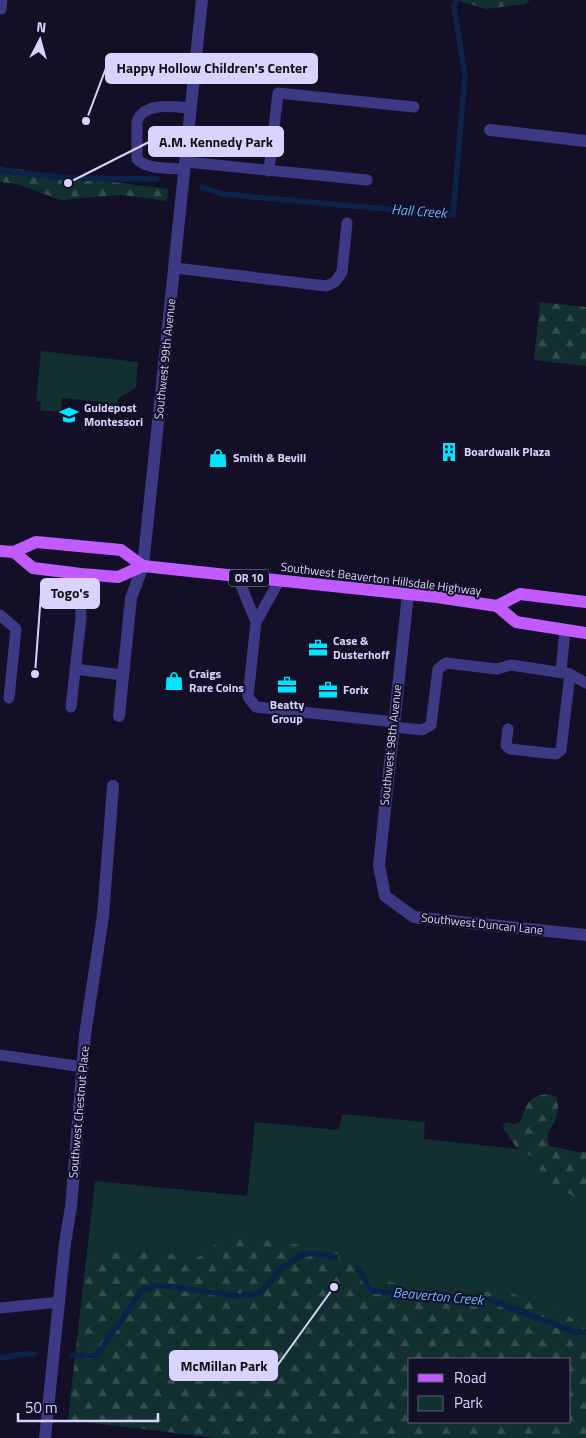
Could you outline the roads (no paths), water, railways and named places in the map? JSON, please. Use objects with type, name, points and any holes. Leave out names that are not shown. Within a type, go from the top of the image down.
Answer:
[{"type":"main road","name":"Southwest Beaverton Hillsdale Highway","points":[[0,551],[14,552],[36,542],[121,550],[143,566]]},
{"type":"main road","name":"Southwest Beaverton Hillsdale Highway","points":[[14,552],[33,568],[81,574],[118,577],[143,566],[408,594],[497,606],[516,622],[586,633]]},
{"type":"main road","name":"Southwest Beaverton Hillsdale Highway","points":[[497,606],[520,594],[586,602]]},
{"type":"street","name":"Southwest 99th Avenue","points":[[119,716],[131,598],[143,566],[202,0]]},
{"type":"street","points":[[490,130],[586,141]]},
{"type":"street","name":"Southwest 98th Avenue","points":[[385,896],[378,865],[408,594]]},
{"type":"street","name":"Southwest Chestnut Place","points":[[44,1438],[65,1243],[71,1207],[85,1035],[103,916],[114,786]]},
{"type":"street","name":"Southwest Duncan Lane","points":[[385,896],[414,917],[586,935]]},
{"type":"lane","points":[[269,171],[278,92],[414,107]]},
{"type":"lane","points":[[191,108],[150,108],[143,111],[138,116],[137,122],[137,159],[150,166],[269,171],[367,180]]},
{"type":"lane","points":[[175,268],[326,286],[335,282],[342,272],[347,223]]},
{"type":"lane","points":[[71,707],[81,618],[81,574]]},
{"type":"lane","points":[[237,576],[256,622]]},
{"type":"lane","points":[[279,581],[256,622],[248,697],[256,707],[394,724],[422,730],[431,725],[438,670],[446,663],[497,669],[511,665],[565,673],[586,683]]},
{"type":"lane","points":[[0,615],[16,628],[9,698]]},
{"type":"lane","points":[[508,729],[506,745],[510,749],[556,754],[562,750],[565,630]]},
{"type":"lane","points":[[76,669],[123,675]]},
{"type":"lane","points":[[0,1055],[83,1067]]},
{"type":"lane","points":[[0,1308],[59,1302]]},
{"type":"waterway","name":"Hall Creek","points":[[202,187],[222,194],[453,215],[465,76],[454,6],[457,0]]},
{"type":"waterway","name":"Hall Creek","points":[[0,171],[69,178],[157,179]]},
{"type":"waterway","name":"Beaverton Creek","points":[[73,1355],[96,1356],[142,1290],[158,1285],[238,1296],[259,1293],[268,1285],[280,1269],[300,1256],[311,1253],[336,1257]]},
{"type":"waterway","name":"Beaverton Creek","points":[[358,1268],[371,1291],[490,1300],[575,1332],[586,1332]]},
{"type":"waterway","name":"Beaverton Creek","points":[[0,1358],[34,1354]]},
{"type":"place","name":"Happy Hollow Children's Center","points":[[86,121]]},
{"type":"place","name":"A.M. Kennedy Park","points":[[68,183]]},
{"type":"place","name":"Guidepost Montessori","points":[[69,415]]},
{"type":"place","name":"Boardwalk Plaza","points":[[449,452]]},
{"type":"place","name":"Smith & Bevill","points":[[218,458]]},
{"type":"place","name":"Case & Dusterhoff","points":[[318,648]]},
{"type":"place","name":"Togo's","points":[[35,674]]},
{"type":"place","name":"Craigs Rare Coins","points":[[174,681]]},
{"type":"place","name":"Beatty Group","points":[[287,685]]},
{"type":"place","name":"Forix","points":[[328,690]]},
{"type":"place","name":"McMillan Park","points":[[334,1287]]}]
